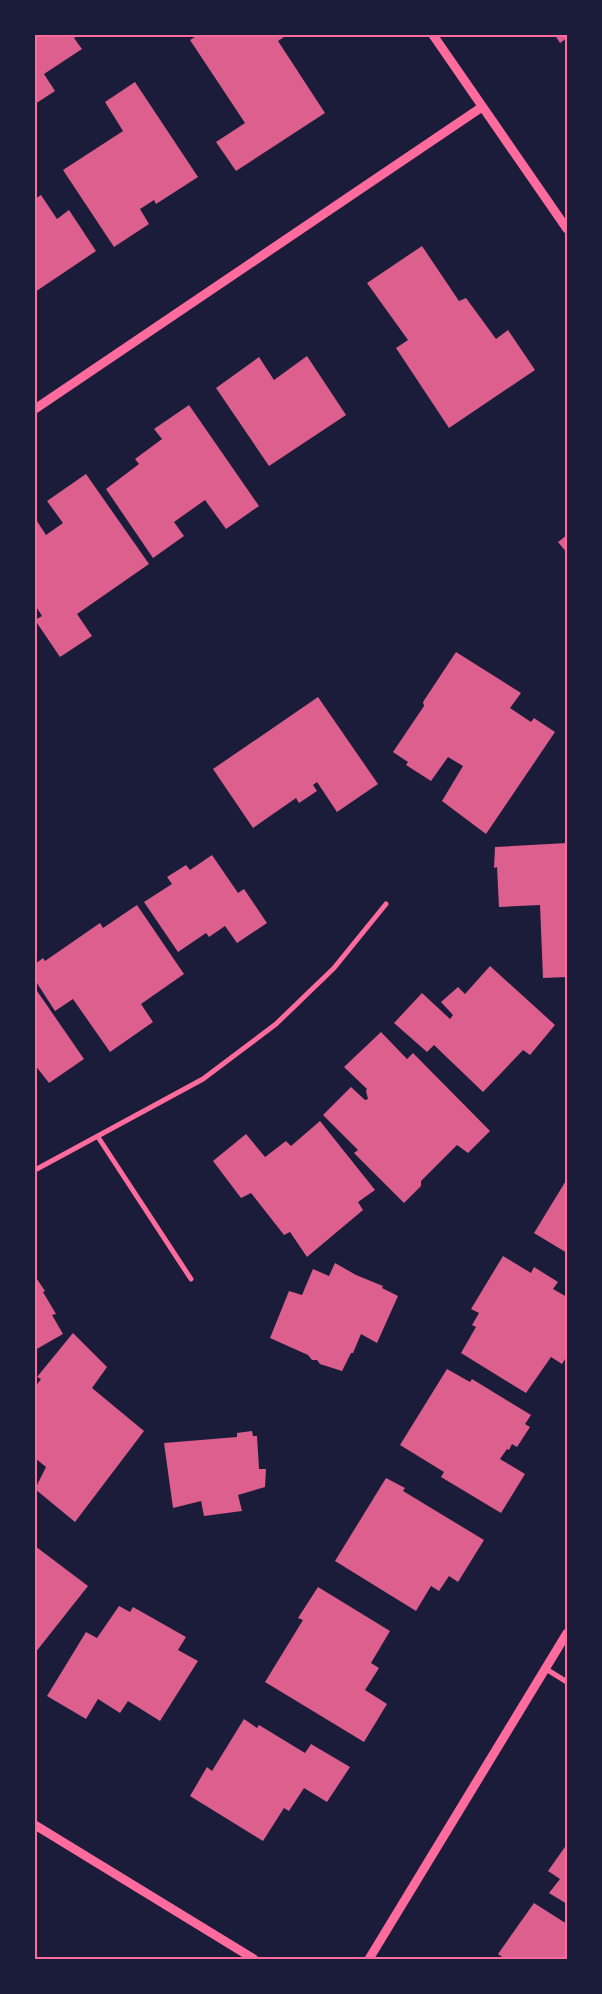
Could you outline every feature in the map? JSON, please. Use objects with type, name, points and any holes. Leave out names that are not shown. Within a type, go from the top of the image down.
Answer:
[{"type":"street","points":[[433,35],[567,229]]},
{"type":"street","points":[[35,409],[482,107]]},
{"type":"street","points":[[35,1170],[202,1079],[276,1024],[334,968],[386,904]]},
{"type":"street","points":[[98,1137],[191,1279]]},
{"type":"street","points":[[369,1959],[567,1633]]},
{"type":"street","points":[[546,1669],[567,1682]]},
{"type":"street","points":[[35,1825],[254,1959]]},
{"type":"building","points":[[35,35],[80,35],[74,38],[82,49],[44,74],[55,91],[35,104]]},
{"type":"building","points":[[198,35],[287,35],[278,41],[325,113],[236,171],[216,142],[245,123],[190,40]]},
{"type":"building","points":[[555,35],[567,35],[567,38],[560,43]]},
{"type":"building","points":[[135,82],[198,177],[156,204],[154,200],[140,209],[149,224],[114,247],[63,170],[123,131],[105,102]]},
{"type":"building","points":[[41,195],[57,219],[69,210],[96,251],[35,292],[35,199]]},
{"type":"building","points":[[422,246],[459,301],[466,298],[496,339],[508,330],[535,370],[449,428],[396,348],[408,340],[367,283]]},
{"type":"building","points":[[307,356],[346,415],[269,466],[216,388],[259,357],[274,380]]},
{"type":"building","points":[[189,405],[259,506],[226,529],[205,500],[174,522],[184,536],[153,558],[106,489],[139,464],[135,459],[162,439],[154,429]]},
{"type":"building","points":[[86,474],[149,564],[77,614],[92,636],[60,657],[35,620],[42,616],[35,605],[35,518],[46,535],[63,523],[47,501]]},
{"type":"building","points":[[567,535],[567,553],[558,542]]},
{"type":"building","points":[[456,652],[521,693],[510,708],[531,722],[534,718],[555,732],[486,834],[442,801],[463,766],[448,757],[431,781],[406,765],[408,762],[393,752],[424,706],[423,702]]},
{"type":"building","points":[[318,697],[378,784],[337,812],[317,782],[313,785],[317,791],[299,803],[296,798],[253,828],[213,769]]},
{"type":"building","points":[[567,843],[567,977],[543,978],[540,905],[499,907],[497,867],[494,868],[495,847]]},
{"type":"building","points":[[212,855],[238,893],[244,889],[267,923],[237,943],[225,926],[209,937],[206,933],[178,952],[144,902],[172,884],[167,877],[186,865],[190,870]]},
{"type":"building","points":[[137,905],[184,974],[141,1004],[153,1022],[110,1052],[73,999],[55,1011],[35,980],[35,964],[43,958],[45,961],[100,923],[103,928]]},
{"type":"building","points":[[490,966],[555,1025],[530,1055],[523,1050],[483,1092],[434,1045],[427,1052],[394,1023],[422,993],[450,1019],[453,1015],[441,1002],[458,987],[465,994]]},
{"type":"building","points":[[35,988],[84,1059],[49,1083],[35,1065]]},
{"type":"building","points":[[381,1032],[407,1059],[413,1053],[490,1131],[468,1153],[457,1145],[421,1181],[421,1186],[404,1203],[354,1153],[358,1150],[323,1115],[351,1087],[365,1100],[368,1099],[367,1089],[344,1067]]},
{"type":"building","points":[[320,1121],[375,1190],[358,1202],[363,1210],[307,1257],[290,1232],[284,1235],[251,1193],[241,1198],[213,1161],[246,1134],[265,1157],[286,1141],[291,1146]]},
{"type":"building","points":[[567,1179],[567,1253],[534,1233]]},
{"type":"building","points":[[503,1256],[531,1273],[534,1267],[558,1282],[553,1289],[567,1297],[567,1356],[562,1364],[551,1357],[526,1393],[461,1353],[476,1327],[472,1325],[479,1313],[471,1309]]},
{"type":"building","points":[[335,1263],[356,1275],[383,1286],[382,1288],[398,1296],[377,1343],[361,1334],[353,1353],[351,1353],[342,1371],[320,1364],[317,1360],[312,1360],[308,1355],[270,1338],[289,1291],[302,1295],[313,1269],[329,1276]]},
{"type":"building","points":[[35,1276],[45,1291],[43,1292],[56,1314],[52,1315],[63,1334],[35,1350]]},
{"type":"building","points":[[73,1333],[107,1367],[92,1388],[144,1431],[75,1522],[35,1489],[46,1467],[35,1458],[35,1387],[41,1379],[37,1377]]},
{"type":"building","points":[[447,1369],[470,1382],[472,1379],[531,1415],[525,1424],[530,1427],[517,1447],[512,1444],[500,1459],[525,1474],[501,1513],[441,1477],[444,1472],[400,1445]]},
{"type":"building","points":[[252,1431],[253,1436],[257,1436],[259,1469],[266,1469],[265,1487],[238,1495],[242,1511],[204,1516],[201,1501],[173,1508],[164,1443],[237,1437],[237,1433]]},
{"type":"building","points":[[386,1478],[405,1488],[403,1491],[484,1540],[458,1582],[449,1576],[439,1591],[431,1586],[416,1611],[335,1561]]},
{"type":"building","points":[[35,1546],[88,1586],[35,1653]]},
{"type":"building","points":[[318,1587],[390,1631],[371,1663],[379,1668],[365,1690],[387,1704],[364,1742],[265,1682],[303,1620],[298,1618]]},
{"type":"building","points":[[119,1606],[130,1612],[133,1607],[186,1637],[178,1650],[198,1661],[160,1721],[128,1701],[120,1713],[98,1699],[86,1719],[47,1696],[86,1632],[97,1638]]},
{"type":"building","points":[[244,1719],[257,1728],[259,1725],[305,1753],[311,1744],[350,1767],[327,1802],[304,1788],[289,1811],[284,1808],[263,1841],[190,1796],[207,1767],[212,1771]]},
{"type":"building","points":[[567,1844],[567,1904],[549,1893],[560,1879],[548,1871]]},
{"type":"building","points":[[534,1903],[567,1924],[565,1933],[567,1935],[567,1959],[505,1959],[498,1954]]}]
